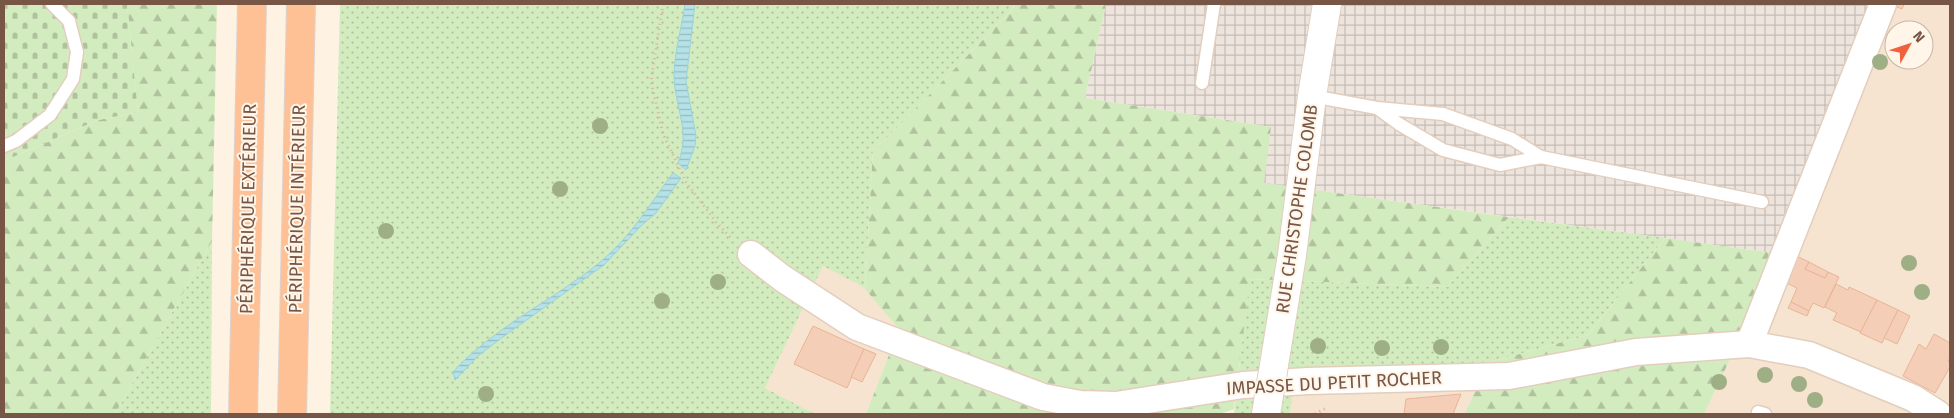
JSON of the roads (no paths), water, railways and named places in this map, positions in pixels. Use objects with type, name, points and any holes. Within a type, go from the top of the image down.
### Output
[{"type":"highway","name":"PÉRIPHÉRIQUE EXTÉRIEUR","points":[[243,414],[252,4]]},
{"type":"highway","name":"PÉRIPHÉRIQUE INTÉRIEUR","points":[[292,414],[302,4]]},
{"type":"street","name":"RUE CHRISTOPHE COLOMB","points":[[1266,414],[1292,255],[1312,96],[1328,4]]},
{"type":"street","points":[[1749,344],[1883,4]]},
{"type":"street","name":"IMPASSE DU PETIT ROCHER","points":[[751,254],[782,278],[857,327],[1043,397],[1080,404],[1116,405],[1243,386],[1308,381],[1508,376],[1636,352],[1749,344],[1809,355],[1913,398],[1938,414]]},
{"type":"lane","points":[[1202,83],[1214,4]]},
{"type":"lane","points":[[4,146],[16,141],[50,116],[73,79],[78,52],[69,21],[55,5]]},
{"type":"lane","points":[[1312,96],[1377,108],[1443,114],[1512,139],[1541,157],[1762,202]]},
{"type":"lane","points":[[1377,108],[1399,124],[1443,150],[1500,165],[1541,157]]},
{"type":"water","points":[[685,4],[695,4],[686,81],[696,136],[695,146],[686,170],[678,163],[682,151],[683,130],[674,76],[675,58]]},
{"type":"water","points":[[673,173],[681,178],[656,213],[604,265],[479,355],[455,380],[453,372],[486,341],[581,277],[610,253],[639,220]]}]
